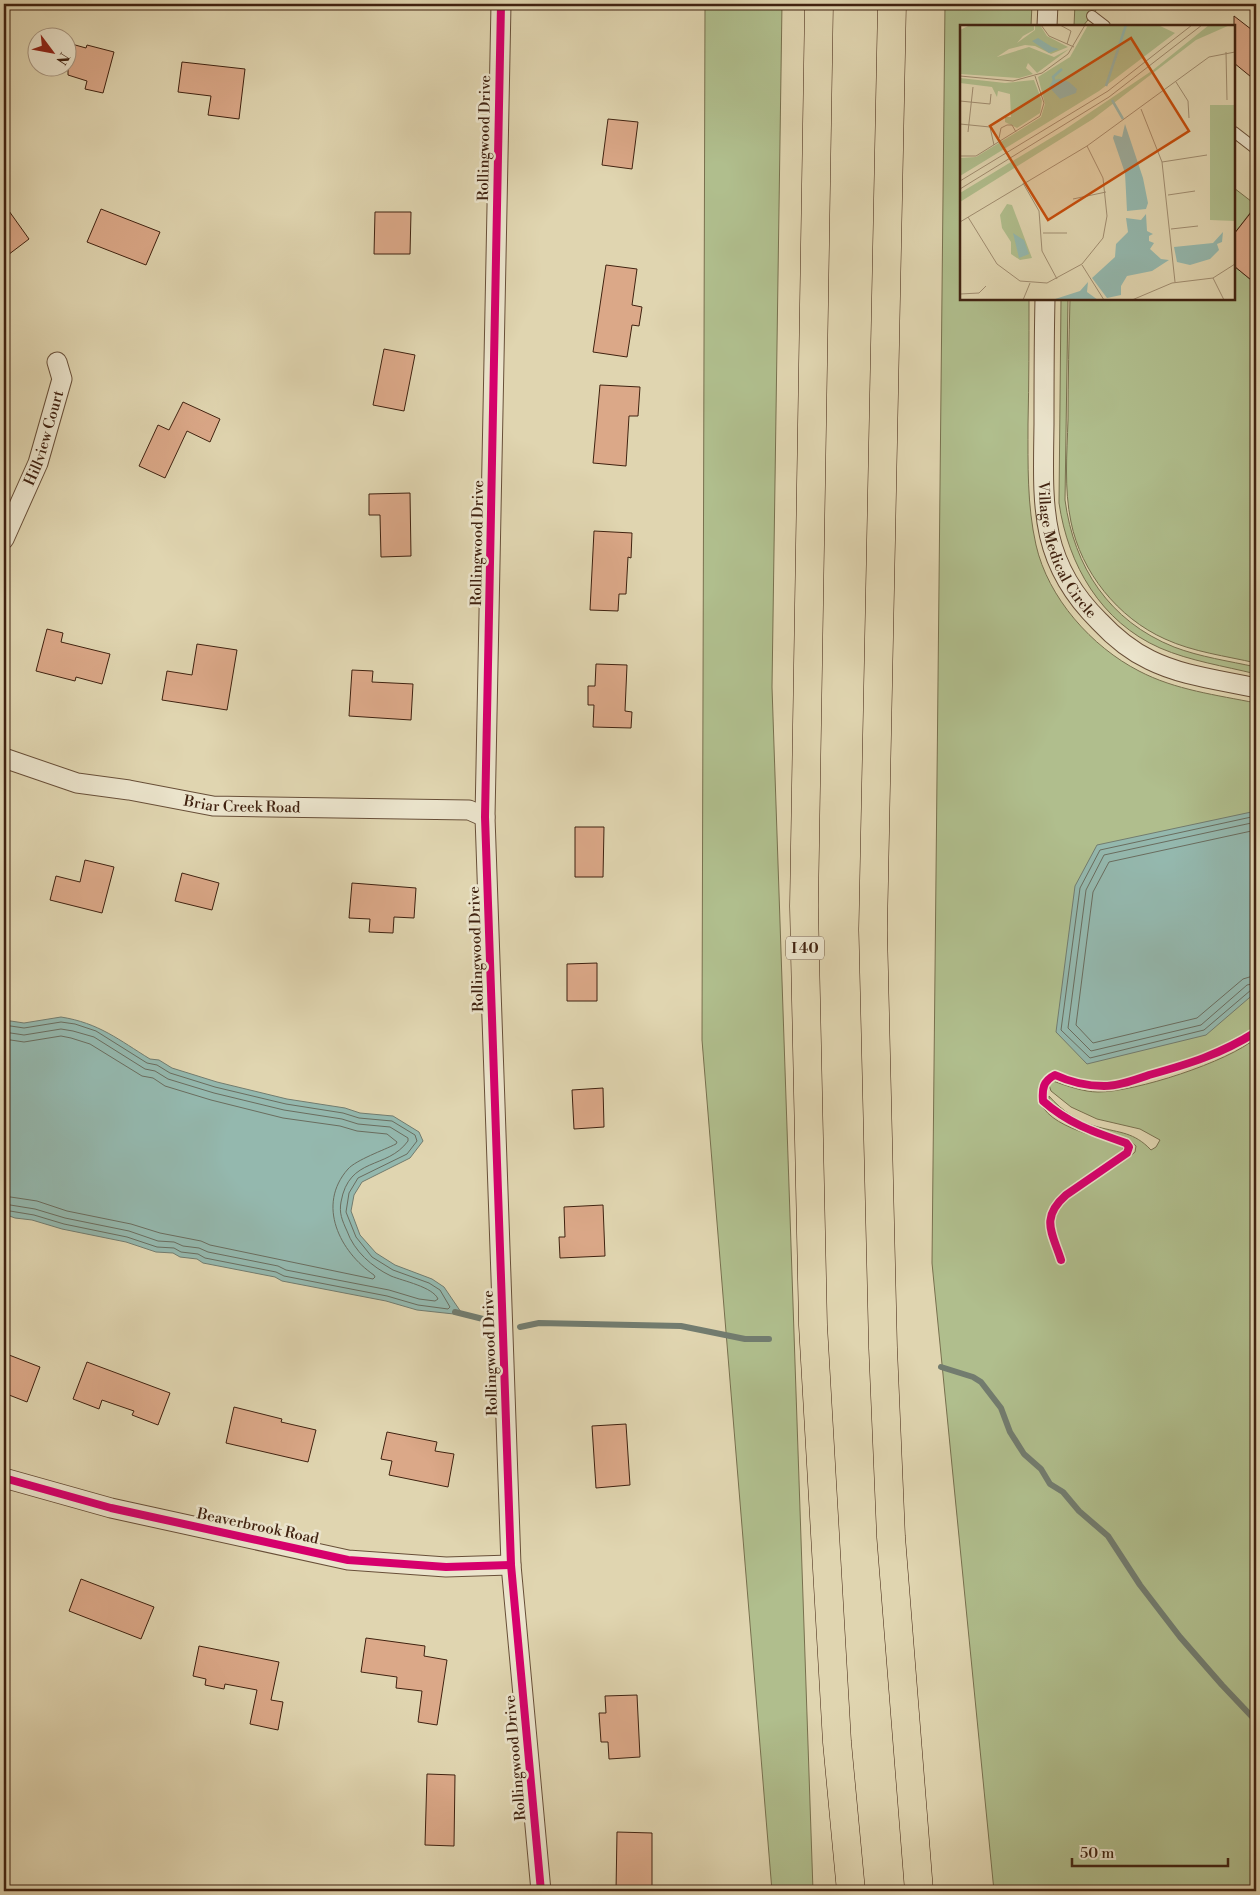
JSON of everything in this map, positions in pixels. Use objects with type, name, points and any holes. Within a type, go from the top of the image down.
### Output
[{"type":"highway","name":"I 40","points":[[819,4],[804,906],[813,1325],[837,1742],[852,1891]]},
{"type":"highway","points":[[892,4],[873,930],[883,1348],[891,1537],[919,1891]]},
{"type":"street","name":"Rollingwood Drive","points":[[500,4],[485,817],[511,1565],[541,1891]]},
{"type":"street","points":[[1047,25],[1048,4]]},
{"type":"street","name":"Village Medical Circle","points":[[1045,300],[1044,504],[1050,543],[1058,565],[1069,586],[1086,609],[1108,631],[1124,644],[1150,660],[1178,670],[1256,688]]},
{"type":"street","name":"Hillview Court","points":[[4,539],[38,463],[62,379],[57,362]]},
{"type":"street","name":"Briar Creek Road","points":[[4,758],[76,783],[129,790],[213,806],[469,810],[485,817]]},
{"type":"street","name":"Beaverbrook Road","points":[[4,1478],[112,1508],[348,1560],[446,1567],[511,1565]]},
{"type":"lane","points":[[1092,16],[1103,25]]},
{"type":"lane","points":[[1235,133],[1256,149]]},
{"type":"green space","points":[[705,4],[782,4],[772,687],[813,1891],[772,1891],[702,1040]]},
{"type":"green space","points":[[945,4],[1032,4],[1031,25],[960,25],[960,300],[1029,300],[1029,485],[1033,530],[1042,565],[1061,602],[1074,619],[1105,649],[1122,661],[1153,678],[1167,683],[1256,703],[1256,1027],[1224,1046],[1202,1056],[1131,1078],[1094,1083],[1053,1071],[1043,1080],[1039,1092],[1041,1104],[1048,1113],[1059,1121],[1072,1128],[1123,1146],[1123,1150],[1118,1155],[1073,1185],[1077,1190],[1128,1158],[1135,1152],[1136,1146],[1124,1138],[1088,1128],[1072,1121],[1049,1102],[1049,1096],[1077,1119],[1091,1125],[1133,1136],[1151,1150],[1156,1147],[1160,1140],[1140,1129],[1097,1119],[1071,1107],[1051,1091],[1049,1085],[1053,1081],[1093,1092],[1114,1091],[1134,1087],[1203,1066],[1225,1057],[1256,1038],[1256,1891],[994,1891],[932,1263]]},
{"type":"green space","points":[[1075,4],[1101,4],[1084,25],[1074,25]]},
{"type":"green space","points":[[1235,189],[1256,205],[1235,233]]},
{"type":"green space","points":[[1235,267],[1256,284],[1256,663],[1198,650],[1165,639],[1148,630],[1117,606],[1093,575],[1076,541],[1069,509],[1067,484],[1070,300],[1235,300]]},
{"type":"green space","points":[[1061,300],[1068,300],[1065,500],[1077,548],[1086,569],[1098,589],[1113,607],[1151,636],[1194,654],[1256,667],[1256,674],[1207,663],[1160,648],[1139,637],[1121,623],[1104,607],[1079,569],[1070,548],[1059,503]]},
{"type":"water","points":[[1256,811],[1256,992],[1206,1035],[1087,1064],[1056,1032],[1075,886],[1097,845]]},
{"type":"water","points":[[61,1017],[87,1023],[98,1028],[150,1059],[159,1060],[172,1068],[217,1082],[287,1099],[345,1108],[360,1113],[393,1116],[419,1132],[423,1141],[410,1158],[362,1182],[354,1195],[351,1211],[360,1235],[376,1253],[395,1265],[432,1279],[444,1287],[463,1315],[417,1310],[386,1301],[282,1281],[275,1277],[203,1263],[197,1259],[180,1257],[173,1253],[156,1252],[126,1242],[62,1229],[4,1214],[4,1020],[24,1023]]},
{"type":"building","points":[[1234,16],[1256,33],[1256,81],[1235,64]]},
{"type":"building","points":[[87,45],[114,52],[103,93],[85,89],[87,81],[78,78],[78,46],[86,48]]},
{"type":"building","points":[[182,62],[245,69],[239,119],[208,115],[211,96],[178,92]]},
{"type":"building","points":[[608,119],[638,122],[632,169],[602,165]]},
{"type":"building","points":[[4,204],[29,239],[4,258]]},
{"type":"building","points":[[1256,206],[1256,284],[1235,267],[1235,233]]},
{"type":"building","points":[[101,209],[160,232],[146,265],[87,242]]},
{"type":"building","points":[[375,212],[411,212],[410,254],[374,254]]},
{"type":"building","points":[[606,265],[637,269],[632,305],[642,307],[639,326],[632,325],[627,357],[593,352]]},
{"type":"building","points":[[384,349],[415,355],[404,411],[373,405]]},
{"type":"building","points":[[600,385],[640,387],[638,416],[629,416],[626,466],[593,463]]},
{"type":"building","points":[[183,402],[220,419],[210,442],[187,431],[165,478],[139,466],[158,425],[169,430]]},
{"type":"building","points":[[410,493],[411,556],[381,557],[380,515],[369,515],[369,494]]},
{"type":"building","points":[[594,531],[632,533],[631,558],[628,557],[626,594],[619,594],[618,611],[590,610]]},
{"type":"building","points":[[47,629],[63,633],[61,642],[110,654],[102,684],[76,677],[75,681],[36,671]]},
{"type":"building","points":[[197,644],[237,650],[227,710],[162,700],[167,671],[192,675]]},
{"type":"building","points":[[596,664],[627,665],[625,711],[632,712],[631,728],[593,727],[594,705],[588,705],[588,686],[595,686]]},
{"type":"building","points":[[352,670],[373,671],[372,682],[413,684],[411,720],[349,716]]},
{"type":"building","points":[[575,827],[604,827],[603,877],[575,877]]},
{"type":"building","points":[[85,860],[114,867],[102,913],[50,900],[56,876],[80,882]]},
{"type":"building","points":[[182,873],[219,883],[212,910],[175,901]]},
{"type":"building","points":[[352,883],[416,888],[414,918],[394,917],[393,933],[369,932],[370,919],[349,918]]},
{"type":"building","points":[[597,963],[597,1001],[567,1001],[567,964]]},
{"type":"building","points":[[603,1088],[604,1127],[574,1129],[572,1090]]},
{"type":"building","points":[[603,1205],[605,1256],[560,1258],[559,1237],[565,1237],[564,1207]]},
{"type":"building","points":[[4,1353],[40,1367],[27,1402],[4,1393]]},
{"type":"building","points":[[87,1362],[170,1393],[158,1425],[132,1415],[134,1411],[102,1400],[99,1409],[73,1399]]},
{"type":"building","points":[[234,1407],[282,1419],[281,1422],[316,1430],[308,1462],[226,1443]]},
{"type":"building","points":[[626,1424],[630,1485],[596,1488],[592,1426]]},
{"type":"building","points":[[387,1432],[437,1442],[435,1451],[454,1454],[448,1487],[389,1475],[392,1461],[381,1459]]},
{"type":"building","points":[[81,1579],[154,1607],[141,1639],[69,1611]]},
{"type":"building","points":[[366,1638],[425,1646],[424,1656],[447,1660],[437,1725],[418,1722],[422,1691],[396,1688],[397,1677],[361,1672]]},
{"type":"building","points":[[199,1646],[279,1662],[271,1700],[283,1702],[278,1730],[250,1724],[257,1690],[225,1684],[224,1689],[205,1685],[206,1679],[193,1676]]},
{"type":"building","points":[[637,1695],[640,1757],[609,1759],[608,1742],[601,1742],[599,1713],[606,1713],[605,1696]]},
{"type":"building","points":[[427,1774],[455,1775],[454,1846],[425,1845]]},
{"type":"building","points":[[617,1832],[652,1833],[652,1891],[616,1891]]},
{"type":"waterway","points":[[455,1312],[487,1320]]},
{"type":"waterway","points":[[520,1327],[539,1323],[681,1326],[745,1339],[769,1339]]},
{"type":"waterway","points":[[941,1367],[973,1377],[981,1382],[1001,1408],[1010,1432],[1024,1454],[1041,1469],[1050,1484],[1063,1492],[1079,1511],[1108,1536],[1140,1585],[1180,1637],[1256,1721]]},
{"type":"cycle path","points":[[501,4],[485,817],[511,1565],[541,1891]]},
{"type":"cycle path","points":[[1061,1260],[1050,1226],[1053,1211],[1066,1195],[1127,1153],[1129,1147],[1126,1143],[1093,1131],[1062,1116],[1043,1101],[1043,1089],[1048,1080],[1055,1075],[1073,1082],[1091,1085],[1110,1086],[1121,1084],[1204,1058],[1256,1032]]},
{"type":"cycle path","points":[[4,1478],[111,1508],[348,1560],[446,1567],[511,1565]]}]
